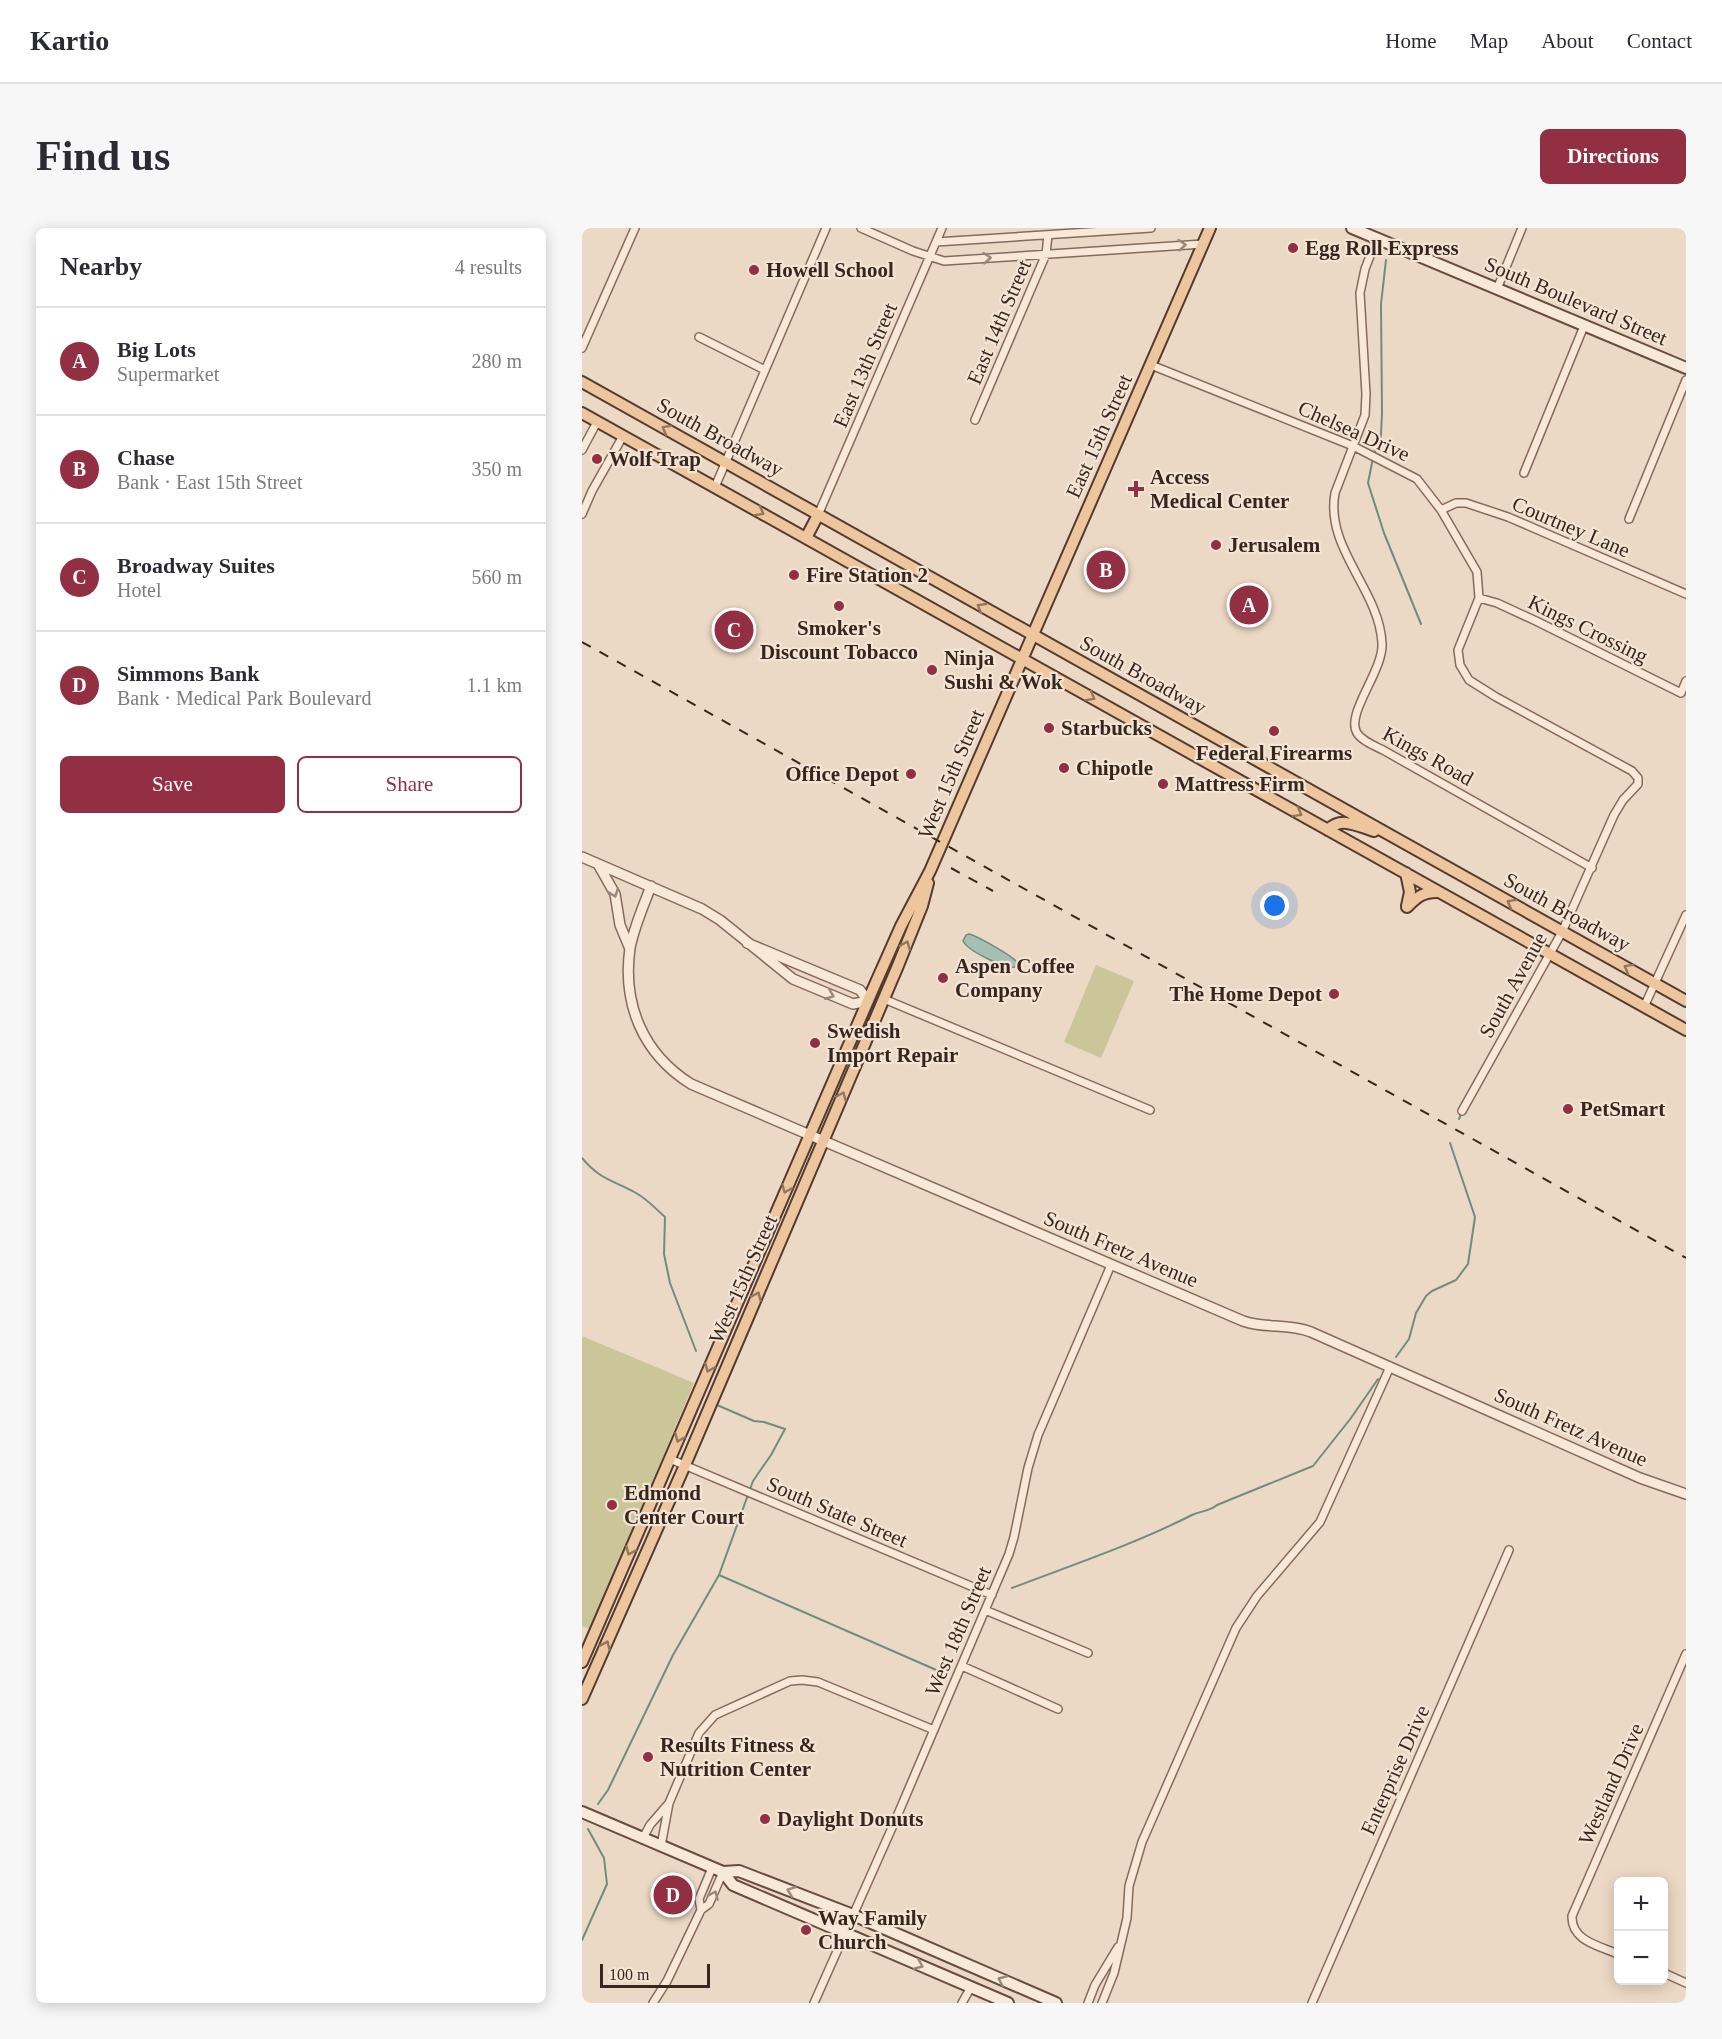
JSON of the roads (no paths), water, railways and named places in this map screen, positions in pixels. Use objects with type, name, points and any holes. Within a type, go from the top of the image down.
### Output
[{"type":"main road","name":"East 15th Street","points":[[1022,659],[1210,228]]},
{"type":"main road","name":"South Boulevard Street","points":[[1352,228],[1686,368]]},
{"type":"main road","name":"South Broadway","points":[[582,382],[1686,1001]]},
{"type":"main road","points":[[582,413],[1686,1030]]},
{"type":"main road","points":[[806,538],[818,515]]},
{"type":"main road","name":"West 15th Street","points":[[582,1662],[868,1001],[906,916],[930,871],[1022,659]]},
{"type":"main road","points":[[1328,830],[1337,823],[1343,822],[1388,835]]},
{"type":"main road","name":"West 15th Street","points":[[582,1699],[685,1465],[884,999],[922,906],[930,871]]},
{"type":"main road","points":[[1406,873],[1410,892],[1407,907],[1425,892],[1439,891]]},
{"type":"main road","points":[[868,1001],[884,999]]},
{"type":"main road","points":[[582,1812],[712,1868],[723,1872],[739,1871],[853,1915],[1056,2003]]},
{"type":"main road","points":[[723,1872],[733,1885],[1008,2003]]},
{"type":"street","points":[[582,348],[635,228]]},
{"type":"street","points":[[715,487],[826,228]]},
{"type":"street","points":[[861,228],[944,261],[1203,244]]},
{"type":"street","name":"East 13th Street","points":[[818,515],[942,228]]},
{"type":"street","points":[[936,242],[1151,228]]},
{"type":"street","points":[[1497,288],[1522,228]]},
{"type":"street","name":"East 14th Street","points":[[975,420],[1046,254],[1048,234]]},
{"type":"street","name":"Kings Road","points":[[1377,238],[1365,270],[1360,293],[1366,394],[1365,415],[1335,493],[1332,507],[1340,540],[1377,617],[1382,644],[1378,668],[1357,709],[1354,720],[1357,732],[1365,740],[1592,867]]},
{"type":"street","points":[[1524,473],[1584,326]]},
{"type":"street","points":[[699,337],[765,370]]},
{"type":"street","name":"Chelsea Drive","points":[[1151,365],[1353,446],[1418,479],[1441,510],[1477,572],[1479,598],[1458,650],[1460,665],[1469,680],[1632,771],[1638,778]]},
{"type":"street","points":[[1629,519],[1686,380]]},
{"type":"street","points":[[582,450],[597,422]]},
{"type":"street","points":[[582,514],[592,491],[623,436]]},
{"type":"street","name":"Courtney Lane","points":[[1441,510],[1456,503],[1466,503],[1508,516],[1686,594]]},
{"type":"street","name":"Kings Crossing","points":[[1479,598],[1497,603],[1536,621],[1681,693],[1686,681]]},
{"type":"street","name":"South Avenue","points":[[1462,1111],[1562,932],[1614,815],[1623,800],[1638,784],[1638,778]]},
{"type":"street","points":[[582,858],[702,909],[720,920],[747,943],[793,979],[853,1004],[868,1001],[860,990],[747,943]]},
{"type":"street","name":"South Fretz Avenue","points":[[598,864],[615,894],[620,925],[630,949]]},
{"type":"street","name":"South Fretz Avenue","points":[[651,886],[630,949],[632,1000],[644,1037],[663,1063],[691,1084],[1242,1321],[1261,1325],[1299,1327],[1640,1478],[1686,1494]]},
{"type":"street","points":[[1644,1007],[1686,915]]},
{"type":"street","points":[[884,999],[1150,1110]]},
{"type":"street","name":"West 18th Street","points":[[814,2003],[992,1595],[1014,1538],[1028,1468],[1038,1435],[1111,1265]]},
{"type":"street","points":[[1102,2003],[1114,1973],[1127,1918],[1130,1886],[1142,1842],[1236,1628],[1257,1596],[1320,1522],[1389,1367]]},
{"type":"street","name":"South State Street","points":[[670,1459],[992,1595]]},
{"type":"street","name":"Enterprise Drive","points":[[1312,2003],[1509,1550]]},
{"type":"street","points":[[985,1610],[1088,1653]]},
{"type":"street","name":"Westland Drive","points":[[1614,1952],[1583,1939],[1572,1922],[1574,1910],[1686,1654]]},
{"type":"street","points":[[962,1666],[1058,1709]]},
{"type":"street","points":[[661,1846],[669,1803],[699,1734],[706,1724],[714,1715],[790,1681],[818,1682],[934,1730]]},
{"type":"street","points":[[643,1838],[650,1825],[669,1803]]},
{"type":"street","points":[[701,1910],[699,1899],[712,1868]]},
{"type":"street","points":[[653,2003],[667,1981],[701,1910],[709,1904],[723,1872]]},
{"type":"street","points":[[1088,2003],[1095,1985],[1122,1940]]},
{"type":"street","points":[[1668,1975],[1686,1983]]},
{"type":"street","points":[[962,2003],[971,1987]]},
{"type":"waterway","points":[[1386,260],[1381,304],[1381,434],[1380,442],[1374,453],[1368,483],[1384,533],[1421,624]]},
{"type":"waterway","points":[[1459,1119],[1462,1112]]},
{"type":"waterway","points":[[1396,1357],[1409,1339],[1416,1313],[1426,1296],[1456,1280],[1468,1264],[1475,1217],[1450,1143]]},
{"type":"waterway","points":[[582,1158],[601,1175],[640,1195],[665,1217],[664,1254],[670,1283],[696,1351]]},
{"type":"waterway","points":[[1012,1588],[1126,1545],[1192,1515],[1313,1466],[1378,1379]]},
{"type":"waterway","points":[[598,1804],[608,1790],[673,1655],[719,1575],[753,1481],[785,1429],[754,1421],[717,1405]]},
{"type":"waterway","points":[[719,1575],[941,1672]]},
{"type":"waterway","points":[[582,1940],[607,1884],[604,1858],[588,1829]]},
{"type":"railway","points":[[582,642],[1686,1258]]},
{"type":"railway","points":[[951,868],[993,891]]},
{"type":"place","name":"Egg Roll Express","points":[[1293,248]]},
{"type":"place","name":"Howell School","points":[[754,270]]},
{"type":"place","name":"Wolf Trap","points":[[597,459]]},
{"type":"place","name":"Access Medical Center","points":[[1136,489]]},
{"type":"place","name":"Jerusalem","points":[[1216,545]]},
{"type":"place","name":"Chase","points":[[1106,570]]},
{"type":"place","name":"Fire Station 2","points":[[794,575]]},
{"type":"place","name":"Big Lots","points":[[1249,605]]},
{"type":"place","name":"Smoker's Discount Tobacco","points":[[839,606]]},
{"type":"place","name":"Broadway Suites","points":[[734,630]]},
{"type":"place","name":"Ninja Sushi & Wok","points":[[932,670]]},
{"type":"place","name":"Starbucks","points":[[1049,728]]},
{"type":"place","name":"Federal Firearms","points":[[1274,731]]},
{"type":"place","name":"Chipotle","points":[[1064,768]]},
{"type":"place","name":"Office Depot","points":[[911,774]]},
{"type":"place","name":"Mattress Firm","points":[[1163,784]]},
{"type":"place","name":"Aspen Coffee Company","points":[[943,978]]},
{"type":"place","name":"The Home Depot","points":[[1334,994]]},
{"type":"place","name":"Swedish Import Repair","points":[[815,1043]]},
{"type":"place","name":"PetSmart","points":[[1568,1109]]},
{"type":"place","name":"Edmond Center Court","points":[[612,1505]]},
{"type":"place","name":"Results Fitness & Nutrition Center","points":[[648,1757]]},
{"type":"place","name":"Daylight Donuts","points":[[765,1819]]},
{"type":"place","name":"Simmons Bank","points":[[673,1895]]},
{"type":"place","name":"Way Family Church","points":[[806,1930]]}]
